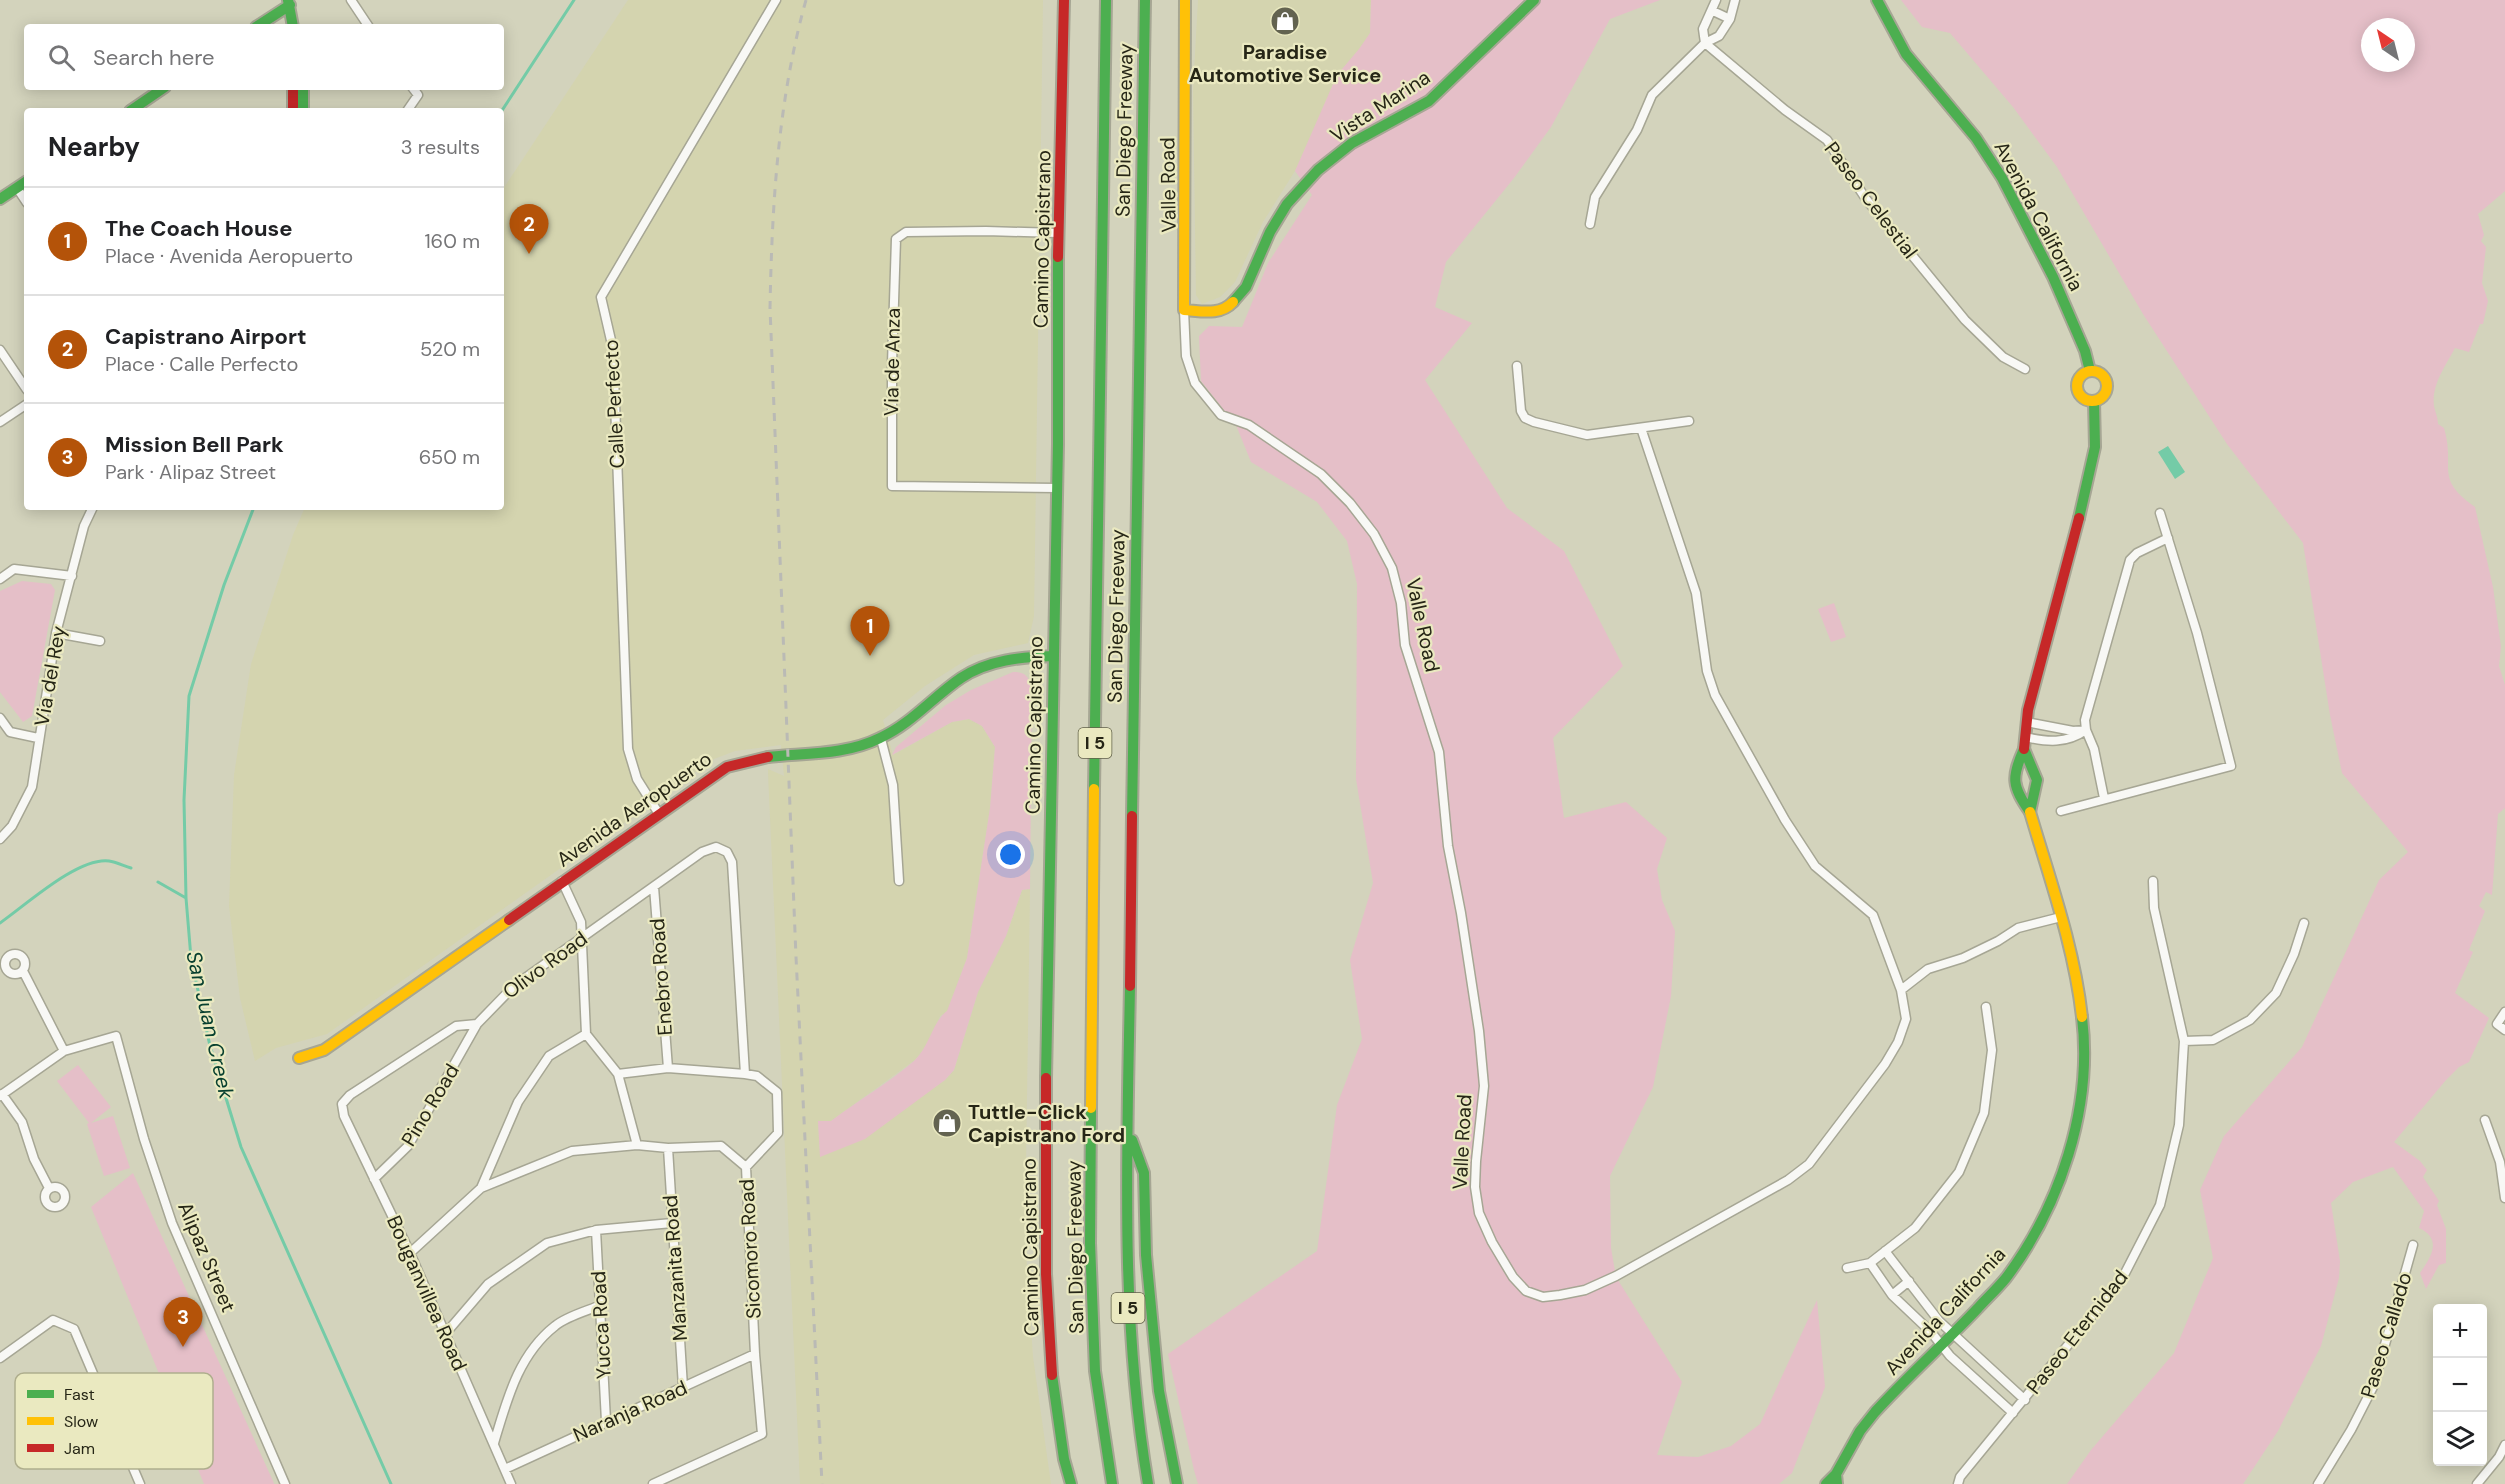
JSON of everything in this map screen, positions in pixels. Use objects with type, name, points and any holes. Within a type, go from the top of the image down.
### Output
[{"type":"main road","name":"Camino Capistrano","points":[[1064,0],[1058,233],[1059,387],[1046,1104],[1046,1274],[1053,1388],[1064,1458],[1071,1484]]},
{"type":"main road","name":"San Diego Freeway","points":[[1106,0],[1096,580],[1090,1243],[1095,1371],[1112,1484]]},
{"type":"main road","name":"San Diego Freeway","points":[[1145,0],[1139,271],[1126,1253],[1128,1308],[1138,1421],[1148,1484]]},
{"type":"main road","name":"Valle Road","points":[[1184,310],[1187,246],[1185,0]]},
{"type":"main road","name":"Vista Marina","points":[[1184,310],[1214,312],[1228,307],[1246,287],[1270,232],[1287,204],[1318,170],[1352,142],[1429,101],[1534,0]]},
{"type":"main road","name":"Avenida California","points":[[1826,1484],[1837,1479],[1860,1431],[1875,1412],[2004,1280],[2024,1253],[2046,1214],[2068,1157],[2081,1090],[2082,1018],[2074,959],[2030,812],[2013,784],[2013,772],[2024,749],[2026,722],[2092,467],[2095,447],[2094,401],[2106,392],[2107,384],[2098,372],[2090,371],[2085,351],[2057,286],[2002,178],[1976,138],[1906,54],[1876,0]]},
{"type":"main road","points":[[260,24],[289,2],[293,24]]},
{"type":"main road","points":[[134,108],[161,90]]},
{"type":"main road","points":[[293,90],[293,108]]},
{"type":"main road","points":[[303,90],[303,108]]},
{"type":"main road","points":[[0,199],[24,183]]},
{"type":"main road","points":[[2090,371],[2084,374],[2077,385],[2082,397],[2094,401]]},
{"type":"main road","name":"Avenida Aeropuerto","points":[[299,1058],[324,1050],[727,767],[747,759],[770,755],[837,752],[881,739],[911,719],[962,677],[1008,661],[1028,657],[1053,657]]},
{"type":"main road","points":[[2024,749],[2036,772],[2038,782],[2030,812]]},
{"type":"main road","points":[[1129,1131],[1144,1173],[1146,1255],[1159,1391],[1177,1484]]},
{"type":"street","points":[[351,0],[367,24]]},
{"type":"street","name":"Calle Perfecto","points":[[659,814],[637,779],[628,749],[613,349],[601,297],[776,0]]},
{"type":"street","points":[[1705,43],[1703,29],[1716,0]]},
{"type":"street","points":[[1590,224],[1595,197],[1637,130],[1652,95],[1705,43],[1719,36],[1730,19],[1735,0]]},
{"type":"street","points":[[1713,11],[1730,19]]},
{"type":"street","name":"Paseo Celestial","points":[[1705,43],[1785,110],[1827,140],[1866,199],[1965,320],[2003,357],[2025,369]]},
{"type":"street","points":[[409,108],[418,95],[414,90]]},
{"type":"street","points":[[17,188],[24,198]]},
{"type":"street","name":"Via de Anza","points":[[1056,488],[892,486],[891,383],[896,238],[906,232],[1058,233]]},
{"type":"street","name":"Valle Road","points":[[1184,310],[1186,356],[1195,383],[1221,415],[1249,425],[1321,474],[1350,503],[1374,534],[1392,568],[1401,603],[1405,645],[1439,752],[1448,846],[1479,1030],[1484,1086],[1476,1161],[1475,1187],[1479,1213],[1492,1242],[1513,1277],[1526,1291],[1543,1297],[1585,1290],[1662,1252],[1799,1173],[1827,1142],[1892,1053],[1906,1019],[1901,990],[1873,915],[1815,866],[1785,820],[1715,695],[1707,671],[1696,593],[1641,428]]},
{"type":"street","points":[[0,350],[24,386]]},
{"type":"street","points":[[1517,366],[1518,398],[1525,418],[1587,435],[1689,421]]},
{"type":"street","points":[[0,422],[24,406]]},
{"type":"street","name":"Via del Rey","points":[[0,839],[12,825],[32,787],[56,633],[84,526],[92,510]]},
{"type":"street","points":[[2061,811],[2231,766],[2197,633],[2160,513]]},
{"type":"street","points":[[2104,798],[2094,749],[2086,730],[2085,720],[2130,560],[2168,538]]},
{"type":"street","points":[[0,579],[14,569],[72,576]]},
{"type":"street","points":[[56,633],[100,641]]},
{"type":"street","points":[[0,718],[10,732],[38,738]]},
{"type":"street","points":[[2026,722],[2073,731],[2086,730]]},
{"type":"street","points":[[2025,737],[2063,741],[2074,738],[2086,730]]},
{"type":"street","points":[[881,739],[893,785],[899,881]]},
{"type":"street","name":"Olivo Road","points":[[477,1024],[497,1000],[514,986],[702,852],[716,847],[728,852],[732,862],[745,1074]]},
{"type":"street","points":[[562,881],[581,922],[586,1034],[618,1074],[637,1145]]},
{"type":"street","name":"Paseo Eternidad","points":[[1958,1484],[1960,1477],[2122,1279],[2160,1205],[2179,1125],[2184,1041],[2154,908],[2153,881]]},
{"type":"street","name":"Enebro Road","points":[[654,887],[668,1068]]},
{"type":"street","points":[[1901,990],[1928,969],[1963,958],[1998,941],[2018,928],[2061,917]]},
{"type":"street","points":[[2184,1041],[2213,1040],[2250,1020],[2276,993],[2294,954],[2304,923]]},
{"type":"street","points":[[23,971],[64,1051],[1,1095],[22,1122],[34,1159],[49,1188]]},
{"type":"street","points":[[1848,1268],[1870,1263],[1915,1228],[1959,1172],[1984,1113],[1992,1050],[1986,1007]]},
{"type":"street","points":[[2505,1012],[2497,1024],[2505,1030]]},
{"type":"street","name":"Bouganvillea Road","points":[[477,1024],[456,1026],[350,1095],[342,1104],[344,1116],[410,1253],[511,1484]]},
{"type":"street","name":"Pino Road","points":[[374,1179],[408,1146],[477,1024]]},
{"type":"street","points":[[481,1188],[518,1102],[549,1056],[586,1034]]},
{"type":"street","name":"Alipaz Street","points":[[64,1051],[116,1036],[144,1139],[172,1223],[285,1484]]},
{"type":"street","points":[[618,1074],[668,1068],[745,1074]]},
{"type":"street","name":"Sicomoro Road","points":[[653,1484],[762,1434],[755,1354],[746,1167],[778,1133],[777,1092],[757,1076],[745,1074]]},
{"type":"street","points":[[2485,1120],[2500,1162],[2505,1198]]},
{"type":"street","points":[[410,1253],[481,1188],[572,1151],[637,1145],[668,1148],[721,1146],[746,1167]]},
{"type":"street","name":"Manzanita Road","points":[[668,1148],[683,1387]]},
{"type":"street","points":[[446,1333],[488,1284],[547,1243],[596,1230],[672,1223]]},
{"type":"street","name":"Yucca Road","points":[[596,1230],[606,1421]]},
{"type":"street","name":"Paseo Callado","points":[[2318,1484],[2351,1430],[2373,1387],[2412,1245]]},
{"type":"street","points":[[1886,1251],[1917,1295],[1952,1334],[2025,1400]]},
{"type":"street","points":[[1870,1263],[1892,1295],[2013,1413]]},
{"type":"street","points":[[1892,1295],[1909,1281]]},
{"type":"street","points":[[494,1443],[510,1390],[529,1352],[556,1325],[601,1305]]},
{"type":"street","points":[[0,1358],[53,1320],[74,1329],[93,1373]]},
{"type":"street","name":"Naranja Road","points":[[505,1468],[755,1354]]},
{"type":"street","points":[[1988,1389],[2000,1377]]},
{"type":"street","points":[[2477,1484],[2499,1457],[2505,1445]]},
{"type":"street","points":[[134,1469],[140,1484]]},
{"type":"shaded area","points":[[628,0],[1043,0],[1034,616],[1028,643],[974,655],[925,686],[883,720],[893,755],[952,722],[969,719],[982,726],[995,747],[990,808],[967,958],[947,1012],[940,1016],[929,1043],[915,1060],[831,1121],[818,1122],[820,1156],[945,1080],[954,1070],[978,992],[1006,936],[1022,890],[1030,889],[1025,1237],[1033,1357],[1051,1484],[800,1484],[768,773],[768,769],[784,776],[781,745],[735,751],[714,759],[327,1034],[276,1048],[255,1061],[240,998],[229,906],[234,775],[251,664],[293,535],[304,510],[504,510],[504,187]]},
{"type":"shaded area","points":[[1198,0],[1371,0],[1370,33],[1295,171],[1263,222],[1235,282],[1220,297],[1202,304],[1196,295],[1193,90]]},
{"type":"shaded area","points":[[1371,0],[1660,0],[1610,19],[1551,127],[1514,178],[1446,262],[1435,307],[1472,323],[1425,380],[1507,508],[1564,551],[1623,666],[1553,738],[1564,818],[1626,802],[1667,838],[1657,869],[1662,900],[1675,931],[1671,996],[1653,1087],[1610,1176],[1611,1248],[1616,1277],[1682,1382],[1657,1455],[1698,1457],[1731,1446],[1760,1424],[1817,1300],[1825,1387],[1792,1473],[1779,1484],[1198,1484],[1194,1470],[1168,1354],[1317,1251],[1337,1105],[1362,1039],[1350,960],[1373,883],[1356,779],[1357,584],[1347,541],[1317,502],[1251,462],[1236,425],[1201,381],[1199,336],[1209,326],[1242,327],[1268,263],[1312,195],[1295,171],[1337,75],[1370,33]]},
{"type":"shaded area","points":[[1901,0],[2505,0],[2505,191],[2478,214],[2484,235],[2481,241],[2486,247],[2482,283],[2488,301],[2483,324],[2480,324],[2469,352],[2455,348],[2440,376],[2434,398],[2438,424],[2444,428],[2447,442],[2450,480],[2462,497],[2475,507],[2493,587],[2501,647],[2499,666],[2505,685],[2505,808],[2498,814],[2492,895],[2486,892],[2479,906],[2485,911],[2469,950],[2473,952],[2455,993],[2489,1018],[2469,1062],[2459,1067],[2446,1080],[2394,1142],[2420,1161],[2427,1170],[2423,1177],[2439,1201],[2437,1205],[2446,1229],[2446,1263],[2439,1265],[2426,1289],[2420,1273],[2431,1255],[2433,1243],[2431,1237],[2419,1228],[2424,1211],[2393,1167],[2353,1182],[2331,1203],[2340,1261],[2339,1278],[2321,1346],[2278,1431],[2243,1484],[2067,1484],[2091,1450],[2174,1353],[2213,1258],[2200,1190],[2224,1136],[2302,1047],[2379,880],[2408,852],[2342,773],[2330,715],[2303,543],[2227,444],[2143,314],[2057,167],[2013,107],[1950,33],[1922,27]]},
{"type":"shaded area","points":[[2168,446],[2185,472],[2175,479],[2158,452]]},
{"type":"shaded area","points":[[22,581],[51,584],[55,590],[32,716],[23,722],[0,692],[0,591]]},
{"type":"shaded area","points":[[1834,603],[1846,637],[1831,642],[1818,609]]},
{"type":"shaded area","points":[[1013,672],[1026,675],[1032,687],[1030,889],[1022,890],[1006,936],[978,992],[954,1070],[945,1080],[865,1139],[820,1157],[818,1121],[831,1121],[914,1061],[924,1048],[938,1021],[947,1011],[967,958],[990,808],[995,747],[982,726],[969,719],[952,722],[892,755],[896,747],[946,705],[971,690]]},
{"type":"shaded area","points":[[78,1065],[111,1107],[91,1123],[113,1116],[130,1168],[104,1176],[87,1124],[89,1123],[57,1081]]},
{"type":"shaded area","points":[[133,1173],[274,1484],[204,1484],[198,1469],[213,1469],[213,1373],[159,1373],[91,1207]]},
{"type":"waterway","name":"San Juan Creek","points":[[504,108],[574,0]]},
{"type":"waterway","name":"San Juan Creek","points":[[253,510],[224,585],[189,696],[184,800],[186,898],[191,958],[210,1046],[241,1147],[391,1484]]},
{"type":"waterway","points":[[0,923],[53,884],[83,866],[109,861],[131,868]]},
{"type":"waterway","points":[[158,882],[186,898]]},
{"type":"railway","points":[[806,0],[796,38],[778,152],[770,308],[796,957],[822,1484]]},
{"type":"traffic: fast","points":[[288,0],[292,24]]},
{"type":"traffic: fast","points":[[1094,789],[1106,0]]},
{"type":"traffic: fast","points":[[1132,816],[1145,0]]},
{"type":"traffic: fast","points":[[1233,302],[1246,287],[1270,232],[1287,204],[1318,170],[1352,143],[1429,101],[1534,0]]},
{"type":"traffic: fast","points":[[1877,0],[1906,54],[1976,138],[2002,178],[2053,277],[2085,351],[2090,371]]},
{"type":"traffic: fast","points":[[261,24],[290,5]]},
{"type":"traffic: fast","points":[[134,108],[161,90]]},
{"type":"traffic: fast","points":[[303,90],[303,108]]},
{"type":"traffic: fast","points":[[0,199],[24,183]]},
{"type":"traffic: fast","points":[[1046,1078],[1058,444],[1058,257]]},
{"type":"traffic: fast","points":[[2079,518],[2095,447],[2094,401]]},
{"type":"traffic: fast","points":[[768,757],[826,752],[867,744],[902,725],[951,685],[971,672],[994,663],[1029,657],[1053,656]]},
{"type":"traffic: fast","points":[[2024,749],[2037,780],[2030,812],[2015,782],[2017,767],[2024,749]]},
{"type":"traffic: fast","points":[[1130,986],[1127,1173],[1129,1298],[1139,1422],[1148,1484]]},
{"type":"traffic: fast","points":[[1836,1474],[1860,1431],[1875,1412],[2003,1282],[2042,1220],[2057,1188],[2077,1121],[2084,1051],[2082,1017]]},
{"type":"traffic: fast","points":[[1091,1108],[1090,1243],[1095,1371],[1112,1484]]},
{"type":"traffic: fast","points":[[1132,1140],[1144,1173],[1146,1255],[1159,1391],[1177,1484]]},
{"type":"traffic: fast","points":[[1052,1375],[1064,1459],[1071,1484]]},
{"type":"traffic: fast","points":[[1826,1484],[1836,1474],[1837,1484]]},
{"type":"traffic: slow","points":[[1185,0],[1184,310],[1216,311],[1233,302]]},
{"type":"traffic: slow","points":[[2092,371],[2102,376],[2107,386],[2102,396],[2092,401],[2082,396],[2077,386],[2082,376],[2092,371]]},
{"type":"traffic: slow","points":[[1091,1108],[1094,789]]},
{"type":"traffic: slow","points":[[2030,812],[2067,939],[2082,1017]]},
{"type":"traffic: slow","points":[[299,1058],[324,1050],[509,920]]},
{"type":"traffic: jam","points":[[1058,257],[1064,0]]},
{"type":"traffic: jam","points":[[293,90],[293,108]]},
{"type":"traffic: jam","points":[[2024,749],[2028,710],[2079,518]]},
{"type":"traffic: jam","points":[[509,920],[727,767],[768,757]]},
{"type":"traffic: jam","points":[[1130,986],[1132,816]]},
{"type":"traffic: jam","points":[[1046,1078],[1046,1274],[1052,1375]]},
{"type":"place","name":"Paradise Automotive Service","points":[[1285,21]]},
{"type":"place","name":"Capistrano Airport","points":[[529,254]]},
{"type":"place","name":"The Coach House","points":[[870,656]]},
{"type":"place","name":"Tuttle-Click Capistrano Ford","points":[[947,1123]]},
{"type":"place","name":"Mission Bell Park","points":[[183,1347]]}]
